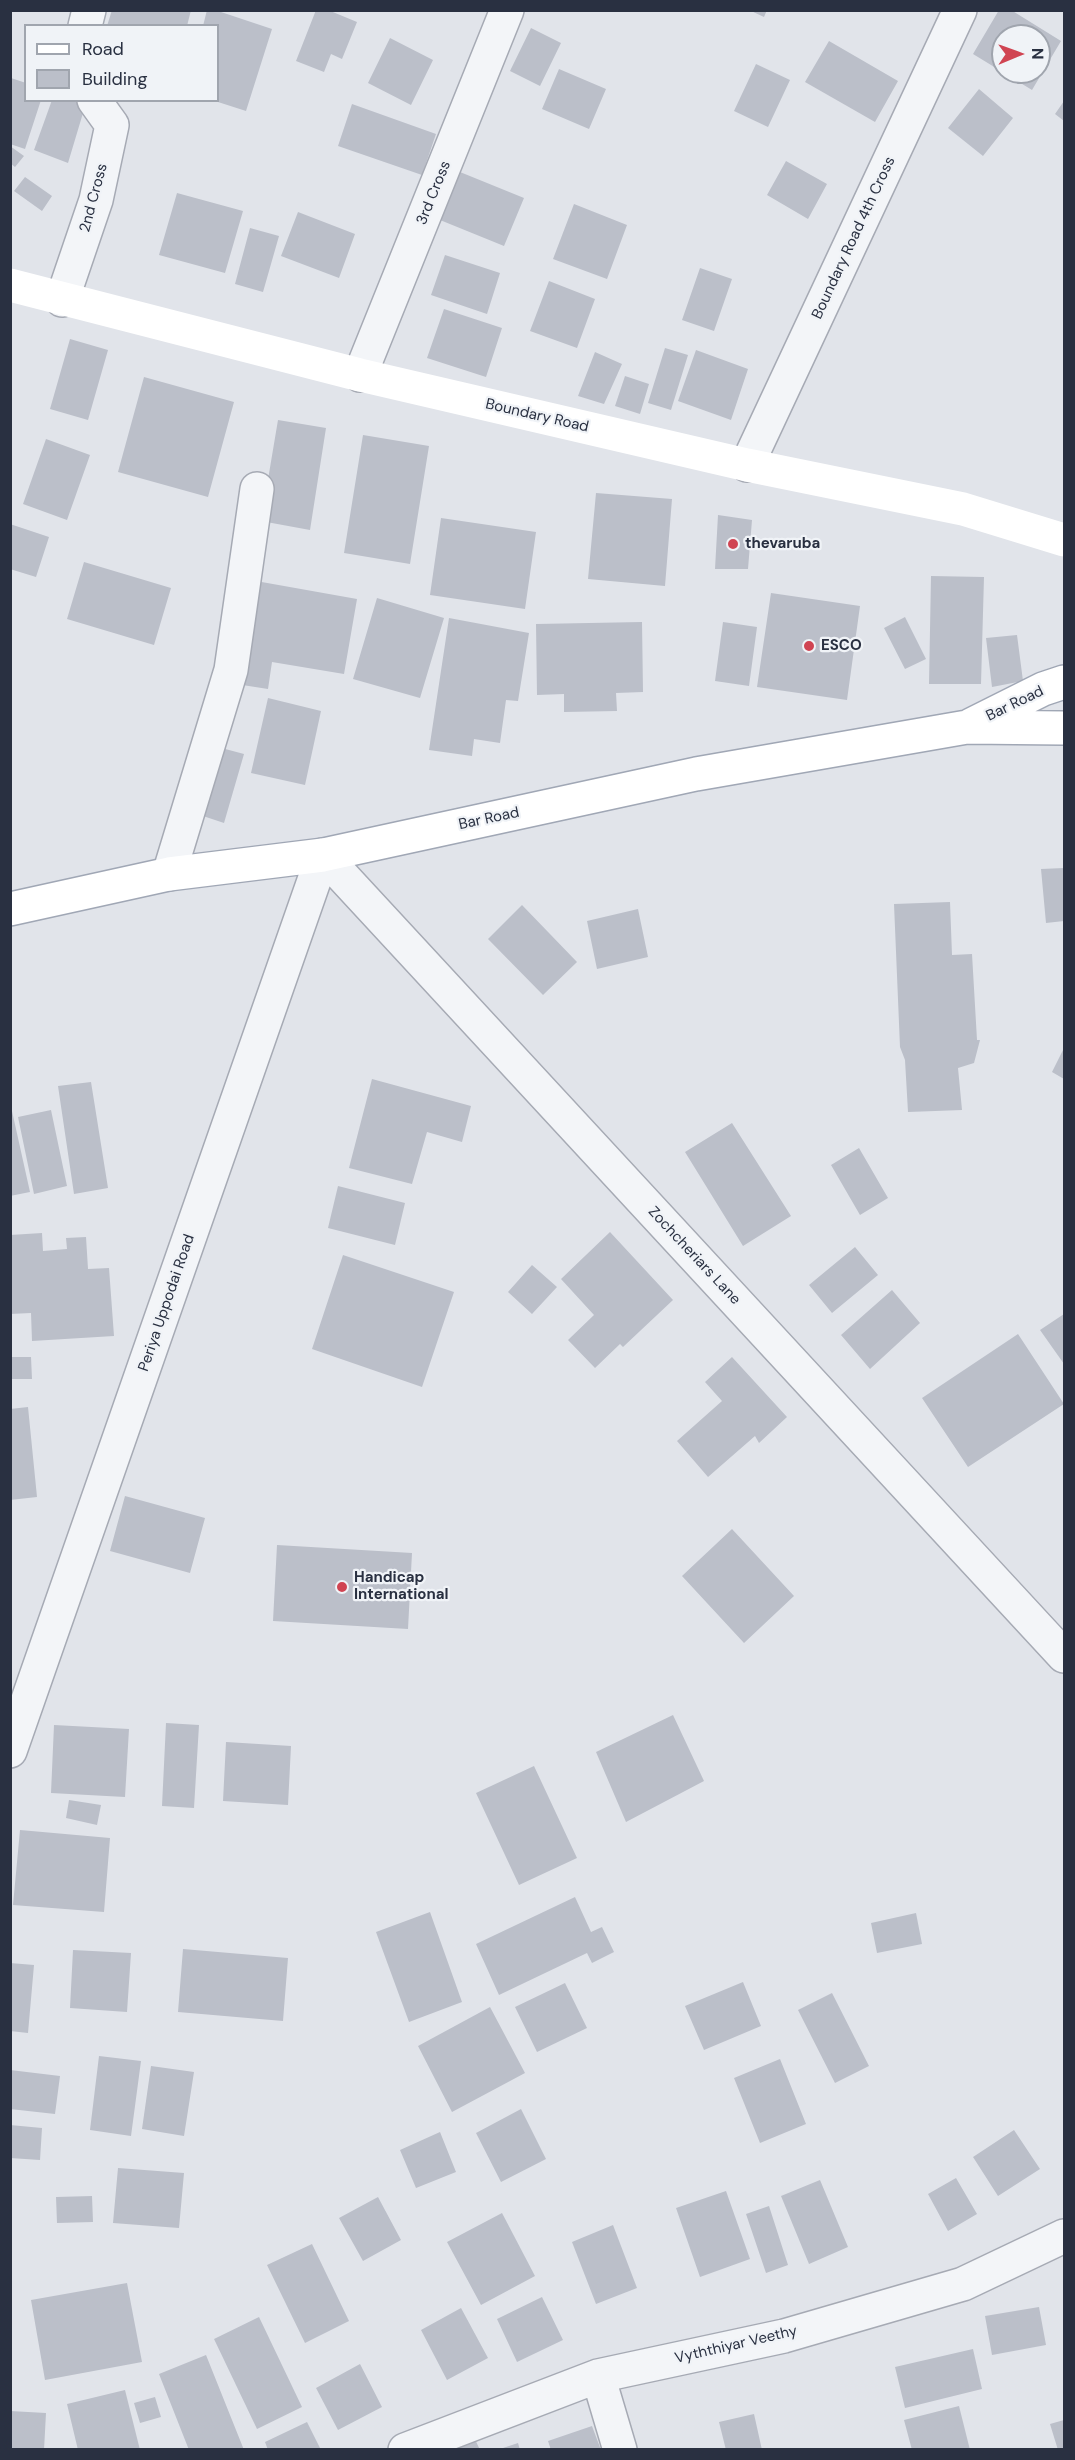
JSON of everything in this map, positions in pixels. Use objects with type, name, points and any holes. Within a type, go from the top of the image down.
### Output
[{"type":"main road","name":"Boundary Road","points":[[10,285],[360,375],[747,465],[963,509],[1065,540]]},
{"type":"main road","name":"Bar Road","points":[[967,727],[1043,690],[1065,682]]},
{"type":"main road","name":"Bar Road","points":[[10,909],[170,874],[323,855],[696,774],[967,727],[1065,728]]},
{"type":"street","name":"3rd Cross","points":[[360,375],[507,10]]},
{"type":"street","name":"Boundary Road 4th Cross","points":[[747,465],[960,10]]},
{"type":"street","name":"2nd Cross","points":[[62,300],[96,200],[112,125],[95,102]]},
{"type":"street","points":[[170,874],[231,670],[257,489]]},
{"type":"street","name":"Zochcheriars Lane","points":[[323,855],[1065,1656]]},
{"type":"street","name":"Periya Uppodai Road","points":[[10,1751],[323,855]]},
{"type":"street","name":"Vyththiyar Veethy","points":[[405,2450],[598,2376],[784,2336],[963,2284],[1065,2236]]},
{"type":"street","points":[[598,2376],[620,2450]]},
{"type":"building","points":[[112,10],[191,10],[188,24],[108,24]]},
{"type":"building","points":[[207,10],[215,10],[272,29],[246,111],[218,102],[219,24],[204,24]]},
{"type":"building","points":[[316,10],[328,10],[357,22],[342,59],[331,54],[324,72],[296,61]]},
{"type":"building","points":[[749,10],[767,10],[764,17]]},
{"type":"building","points":[[999,10],[1011,10],[1034,24],[991,24],[991,65],[973,54]]},
{"type":"building","points":[[531,28],[561,43],[540,86],[510,71]]},
{"type":"building","points":[[1051,35],[1061,41],[1051,58]]},
{"type":"building","points":[[390,38],[433,60],[411,105],[368,83]]},
{"type":"building","points":[[829,41],[898,81],[875,122],[805,82]]},
{"type":"building","points":[[756,64],[790,80],[768,127],[734,111]]},
{"type":"building","points":[[559,69],[606,89],[589,129],[542,109]]},
{"type":"building","points":[[11,78],[24,82],[24,102],[40,102],[25,149],[10,144]]},
{"type":"building","points":[[1022,84],[1036,84],[1032,90]]},
{"type":"building","points":[[979,89],[1013,118],[983,156],[948,128]]},
{"type":"building","points":[[1064,101],[1064,121],[1055,114]]},
{"type":"building","points":[[51,102],[86,103],[68,163],[34,150]]},
{"type":"building","points":[[352,104],[436,134],[422,175],[338,146]]},
{"type":"building","points":[[10,146],[24,156],[15,167],[10,163]]},
{"type":"building","points":[[786,161],[827,184],[808,219],[767,195]]},
{"type":"building","points":[[460,172],[524,198],[504,246],[440,220]]},
{"type":"building","points":[[25,177],[52,196],[42,211],[14,191]]},
{"type":"building","points":[[177,193],[243,211],[225,273],[159,255]]},
{"type":"building","points":[[574,204],[627,225],[607,279],[553,259]]},
{"type":"building","points":[[298,212],[355,234],[339,278],[281,256]]},
{"type":"building","points":[[250,228],[279,236],[263,292],[235,284]]},
{"type":"building","points":[[445,255],[500,273],[487,314],[431,295]]},
{"type":"building","points":[[700,268],[732,279],[714,331],[682,320]]},
{"type":"building","points":[[549,281],[595,299],[577,348],[530,331]]},
{"type":"building","points":[[444,309],[502,328],[486,377],[427,358]]},
{"type":"building","points":[[70,339],[108,350],[88,420],[50,409]]},
{"type":"building","points":[[665,348],[688,355],[671,410],[648,403]]},
{"type":"building","points":[[696,350],[748,369],[731,420],[678,401]]},
{"type":"building","points":[[595,352],[622,364],[604,404],[578,396]]},
{"type":"building","points":[[625,376],[649,384],[640,414],[615,406]]},
{"type":"building","points":[[144,377],[234,402],[208,497],[118,472]]},
{"type":"building","points":[[278,420],[326,428],[310,530],[261,521]]},
{"type":"building","points":[[363,435],[429,446],[410,564],[344,553]]},
{"type":"building","points":[[46,439],[90,455],[67,520],[23,504]]},
{"type":"building","points":[[596,493],[672,499],[665,586],[588,579]]},
{"type":"building","name":"thevaruba","points":[[718,515],[752,520],[748,569],[715,569]]},
{"type":"building","points":[[441,518],[536,532],[525,609],[430,595]]},
{"type":"building","points":[[10,524],[49,537],[36,577],[10,569]]},
{"type":"building","points":[[84,562],[171,588],[154,645],[67,619]]},
{"type":"building","points":[[931,576],[984,577],[981,684],[929,684]]},
{"type":"building","points":[[256,581],[357,599],[344,674],[272,662],[268,689],[236,684]]},
{"type":"building","name":"ESCO","points":[[771,593],[860,606],[847,700],[757,687]]},
{"type":"building","points":[[377,598],[444,618],[420,698],[353,679]]},
{"type":"building","points":[[905,617],[926,659],[905,669],[884,628]]},
{"type":"building","points":[[449,618],[529,633],[518,701],[506,700],[500,743],[474,739],[472,756],[429,750]]},
{"type":"building","points":[[642,622],[643,692],[616,693],[617,711],[564,712],[564,694],[537,695],[536,624]]},
{"type":"building","points":[[723,622],[757,627],[749,686],[715,681]]},
{"type":"building","points":[[1017,635],[1023,681],[992,687],[986,638]]},
{"type":"building","points":[[268,698],[321,711],[305,785],[251,773]]},
{"type":"building","points":[[214,746],[244,754],[224,823],[194,813]]},
{"type":"building","points":[[1064,868],[1064,921],[1046,923],[1041,869]]},
{"type":"building","points":[[950,902],[952,955],[972,954],[977,1040],[980,1040],[974,1063],[958,1068],[962,1110],[908,1112],[905,1060],[900,1047],[894,904]]},
{"type":"building","points":[[522,905],[577,962],[543,995],[488,939]]},
{"type":"building","points":[[638,909],[648,957],[597,969],[587,921]]},
{"type":"building","points":[[1064,1048],[1064,1079],[1052,1072]]},
{"type":"building","points":[[372,1079],[471,1106],[462,1142],[427,1132],[412,1184],[349,1168]]},
{"type":"building","points":[[91,1082],[108,1188],[74,1194],[58,1086]]},
{"type":"building","points":[[10,1102],[30,1192],[10,1196]]},
{"type":"building","points":[[51,1110],[67,1186],[34,1194],[18,1117]]},
{"type":"building","points":[[732,1123],[791,1216],[743,1246],[685,1152]]},
{"type":"building","points":[[859,1148],[888,1198],[860,1215],[831,1165]]},
{"type":"building","points":[[338,1186],[405,1203],[395,1245],[328,1228]]},
{"type":"building","points":[[610,1232],[673,1300],[623,1347],[620,1344],[595,1368],[568,1340],[594,1315],[561,1279]]},
{"type":"building","points":[[42,1233],[43,1251],[67,1249],[66,1238],[86,1237],[88,1269],[109,1268],[114,1336],[32,1341],[31,1313],[10,1314],[10,1235]]},
{"type":"building","points":[[855,1247],[878,1275],[832,1313],[809,1285]]},
{"type":"building","points":[[343,1255],[454,1292],[422,1387],[312,1349]]},
{"type":"building","points":[[532,1265],[557,1287],[532,1314],[508,1292]]},
{"type":"building","points":[[892,1290],[920,1323],[870,1369],[841,1335]]},
{"type":"building","points":[[1064,1314],[1064,1364],[1040,1330]]},
{"type":"building","points":[[1018,1334],[1064,1404],[968,1467],[922,1398]]},
{"type":"building","points":[[10,1357],[31,1357],[32,1379],[10,1379]]},
{"type":"building","points":[[732,1357],[787,1417],[759,1443],[755,1436],[708,1477],[677,1441],[722,1401],[705,1382]]},
{"type":"building","points":[[28,1407],[37,1497],[10,1500],[10,1409]]},
{"type":"building","points":[[125,1496],[205,1518],[190,1573],[110,1551]]},
{"type":"building","points":[[732,1529],[794,1596],[744,1643],[682,1576]]},
{"type":"building","name":"Handicap International","points":[[277,1545],[412,1553],[408,1629],[273,1621]]},
{"type":"building","points":[[673,1715],[704,1781],[626,1822],[596,1752]]},
{"type":"building","points":[[166,1723],[199,1725],[194,1808],[162,1806]]},
{"type":"building","points":[[54,1725],[129,1729],[125,1797],[51,1793]]},
{"type":"building","points":[[226,1742],[291,1746],[288,1805],[223,1801]]},
{"type":"building","points":[[534,1766],[577,1858],[519,1885],[476,1793]]},
{"type":"building","points":[[69,1800],[101,1805],[97,1825],[66,1818]]},
{"type":"building","points":[[20,1830],[110,1838],[104,1912],[13,1905]]},
{"type":"building","points":[[575,1897],[591,1932],[602,1927],[614,1952],[592,1963],[587,1953],[499,1995],[476,1944]]},
{"type":"building","points":[[430,1912],[462,2002],[409,2022],[376,1932]]},
{"type":"building","points":[[916,1913],[922,1944],[877,1953],[871,1923]]},
{"type":"building","points":[[183,1949],[288,1958],[283,2021],[178,2012]]},
{"type":"building","points":[[73,1950],[131,1953],[127,2012],[70,2008]]},
{"type":"building","points":[[10,1963],[34,1965],[28,2033],[10,2031]]},
{"type":"building","points":[[743,1982],[761,2026],[704,2050],[685,2006]]},
{"type":"building","points":[[565,1983],[587,2028],[537,2052],[515,2007]]},
{"type":"building","points":[[832,1993],[869,2066],[835,2083],[798,2010]]},
{"type":"building","points":[[490,2007],[525,2073],[452,2112],[418,2046]]},
{"type":"building","points":[[99,2056],[141,2061],[131,2136],[90,2130]]},
{"type":"building","points":[[780,2059],[806,2124],[760,2143],[734,2078]]},
{"type":"building","points":[[151,2066],[194,2072],[184,2136],[142,2129]]},
{"type":"building","points":[[10,2070],[60,2076],[55,2114],[10,2109]]},
{"type":"building","points":[[521,2109],[546,2159],[501,2182],[476,2133]]},
{"type":"building","points":[[10,2125],[42,2128],[40,2160],[10,2158]]},
{"type":"building","points":[[1014,2130],[1040,2169],[998,2196],[973,2157]]},
{"type":"building","points":[[440,2132],[456,2172],[416,2188],[400,2150]]},
{"type":"building","points":[[118,2168],[184,2173],[179,2228],[113,2223]]},
{"type":"building","points":[[956,2178],[977,2214],[948,2231],[928,2194]]},
{"type":"building","points":[[820,2180],[848,2247],[809,2264],[781,2196]]},
{"type":"building","points":[[726,2191],[750,2259],[700,2277],[676,2208]]},
{"type":"building","points":[[92,2196],[93,2222],[57,2223],[56,2197]]},
{"type":"building","points":[[378,2197],[401,2240],[363,2261],[339,2218]]},
{"type":"building","points":[[769,2206],[788,2265],[766,2273],[746,2214]]},
{"type":"building","points":[[502,2213],[535,2276],[481,2305],[447,2242]]},
{"type":"building","points":[[613,2225],[637,2288],[596,2304],[572,2242]]},
{"type":"building","points":[[312,2244],[349,2321],[305,2343],[267,2265]]},
{"type":"building","points":[[127,2283],[142,2362],[45,2380],[31,2300]]},
{"type":"building","points":[[542,2297],[563,2340],[517,2362],[497,2319]]},
{"type":"building","points":[[1039,2307],[1046,2345],[992,2355],[985,2316]]},
{"type":"building","points":[[461,2308],[488,2358],[447,2380],[421,2330]]},
{"type":"building","points":[[259,2317],[302,2407],[257,2429],[214,2339]]},
{"type":"building","points":[[973,2349],[982,2389],[905,2408],[895,2367]]},
{"type":"building","points":[[206,2355],[244,2450],[189,2450],[159,2374]]},
{"type":"building","points":[[360,2364],[382,2407],[338,2430],[316,2388]]},
{"type":"building","points":[[125,2390],[140,2450],[78,2450],[67,2404]]},
{"type":"building","points":[[155,2397],[161,2417],[140,2423],[134,2403]]},
{"type":"building","points":[[959,2406],[970,2450],[912,2450],[904,2420]]},
{"type":"building","points":[[10,2411],[46,2413],[44,2450],[10,2450]]},
{"type":"building","points":[[754,2414],[762,2450],[726,2450],[719,2422]]},
{"type":"building","points":[[1064,2420],[1064,2450],[1058,2450],[1050,2424]]},
{"type":"building","points":[[307,2422],[321,2450],[268,2450],[265,2442]]},
{"type":"building","points":[[592,2426],[601,2450],[551,2450],[548,2441]]},
{"type":"building","points":[[473,2435],[480,2450],[443,2450]]},
{"type":"building","points":[[518,2443],[520,2450],[500,2450],[500,2449]]},
{"type":"place","name":"thevaruba","points":[[733,544]]},
{"type":"place","name":"ESCO","points":[[809,646]]},
{"type":"place","name":"Handicap International","points":[[342,1587]]}]
